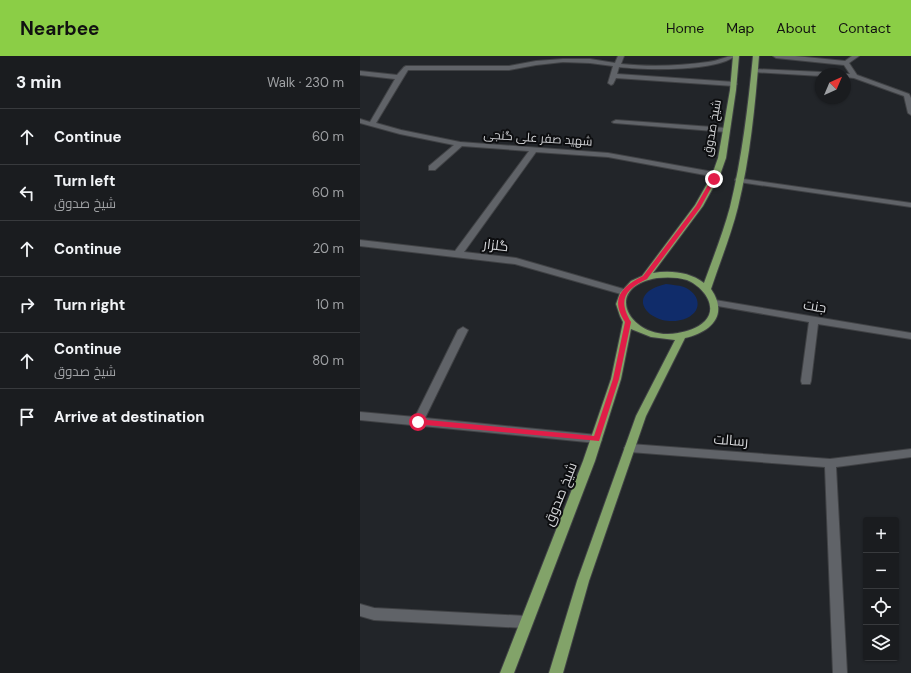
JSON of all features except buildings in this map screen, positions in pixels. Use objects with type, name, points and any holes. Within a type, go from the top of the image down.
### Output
[{"type":"main road","name":"شیخ صدوق","points":[[645,278],[698,206],[716,175],[722,158],[734,84],[736,56]]},
{"type":"main road","points":[[706,289],[728,228],[738,180],[756,56]]},
{"type":"main road","points":[[660,275],[675,275],[690,278],[706,289],[711,293],[715,303],[714,314],[708,323],[697,331],[667,337],[652,334],[638,329],[628,322],[622,312],[620,301],[624,292],[633,283],[645,278],[660,275]]},
{"type":"main road","name":"شیخ صدوق","points":[[507,673],[597,439],[616,379],[628,322]]},
{"type":"main road","points":[[556,673],[583,581],[630,448],[642,416],[682,335]]},
{"type":"street","points":[[611,83],[617,65],[622,56]]},
{"type":"street","points":[[372,124],[399,77],[406,68],[509,68],[549,61],[604,62],[641,68],[711,64],[732,56]]},
{"type":"street","points":[[776,56],[846,63],[856,56]]},
{"type":"street","points":[[846,63],[855,76]]},
{"type":"street","points":[[755,71],[815,74]]},
{"type":"street","points":[[360,73],[399,77]]},
{"type":"street","points":[[613,76],[734,84]]},
{"type":"street","points":[[851,76],[909,96],[911,113]]},
{"type":"street","name":"شهید صفر علی گنجی","points":[[360,121],[400,132],[460,144],[608,155],[716,175]]},
{"type":"street","points":[[616,122],[726,130]]},
{"type":"street","points":[[432,168],[460,144]]},
{"type":"street","points":[[458,254],[534,150]]},
{"type":"street","points":[[738,180],[911,205]]},
{"type":"street","name":"گلزار","points":[[360,243],[516,261],[624,292]]},
{"type":"street","name":"جنت","points":[[715,303],[911,336]]},
{"type":"street","points":[[806,380],[814,320]]},
{"type":"street","points":[[418,422],[463,330]]},
{"type":"street","points":[[360,416],[597,439]]},
{"type":"street","name":"رسالت","points":[[630,448],[830,463],[911,453]]},
{"type":"street","points":[[830,463],[840,673]]},
{"type":"street","points":[[360,610],[374,614],[526,622]]},
{"type":"shaded area","points":[[666,284],[684,287],[693,293],[698,302],[696,311],[692,315],[675,321],[663,320],[646,310],[643,303],[645,296],[652,289]]},
{"type":"route","points":[[418,422],[597,439],[616,379],[628,322],[622,312],[620,301],[624,292],[633,283],[645,278],[672,244],[698,206],[714,179]]}]
